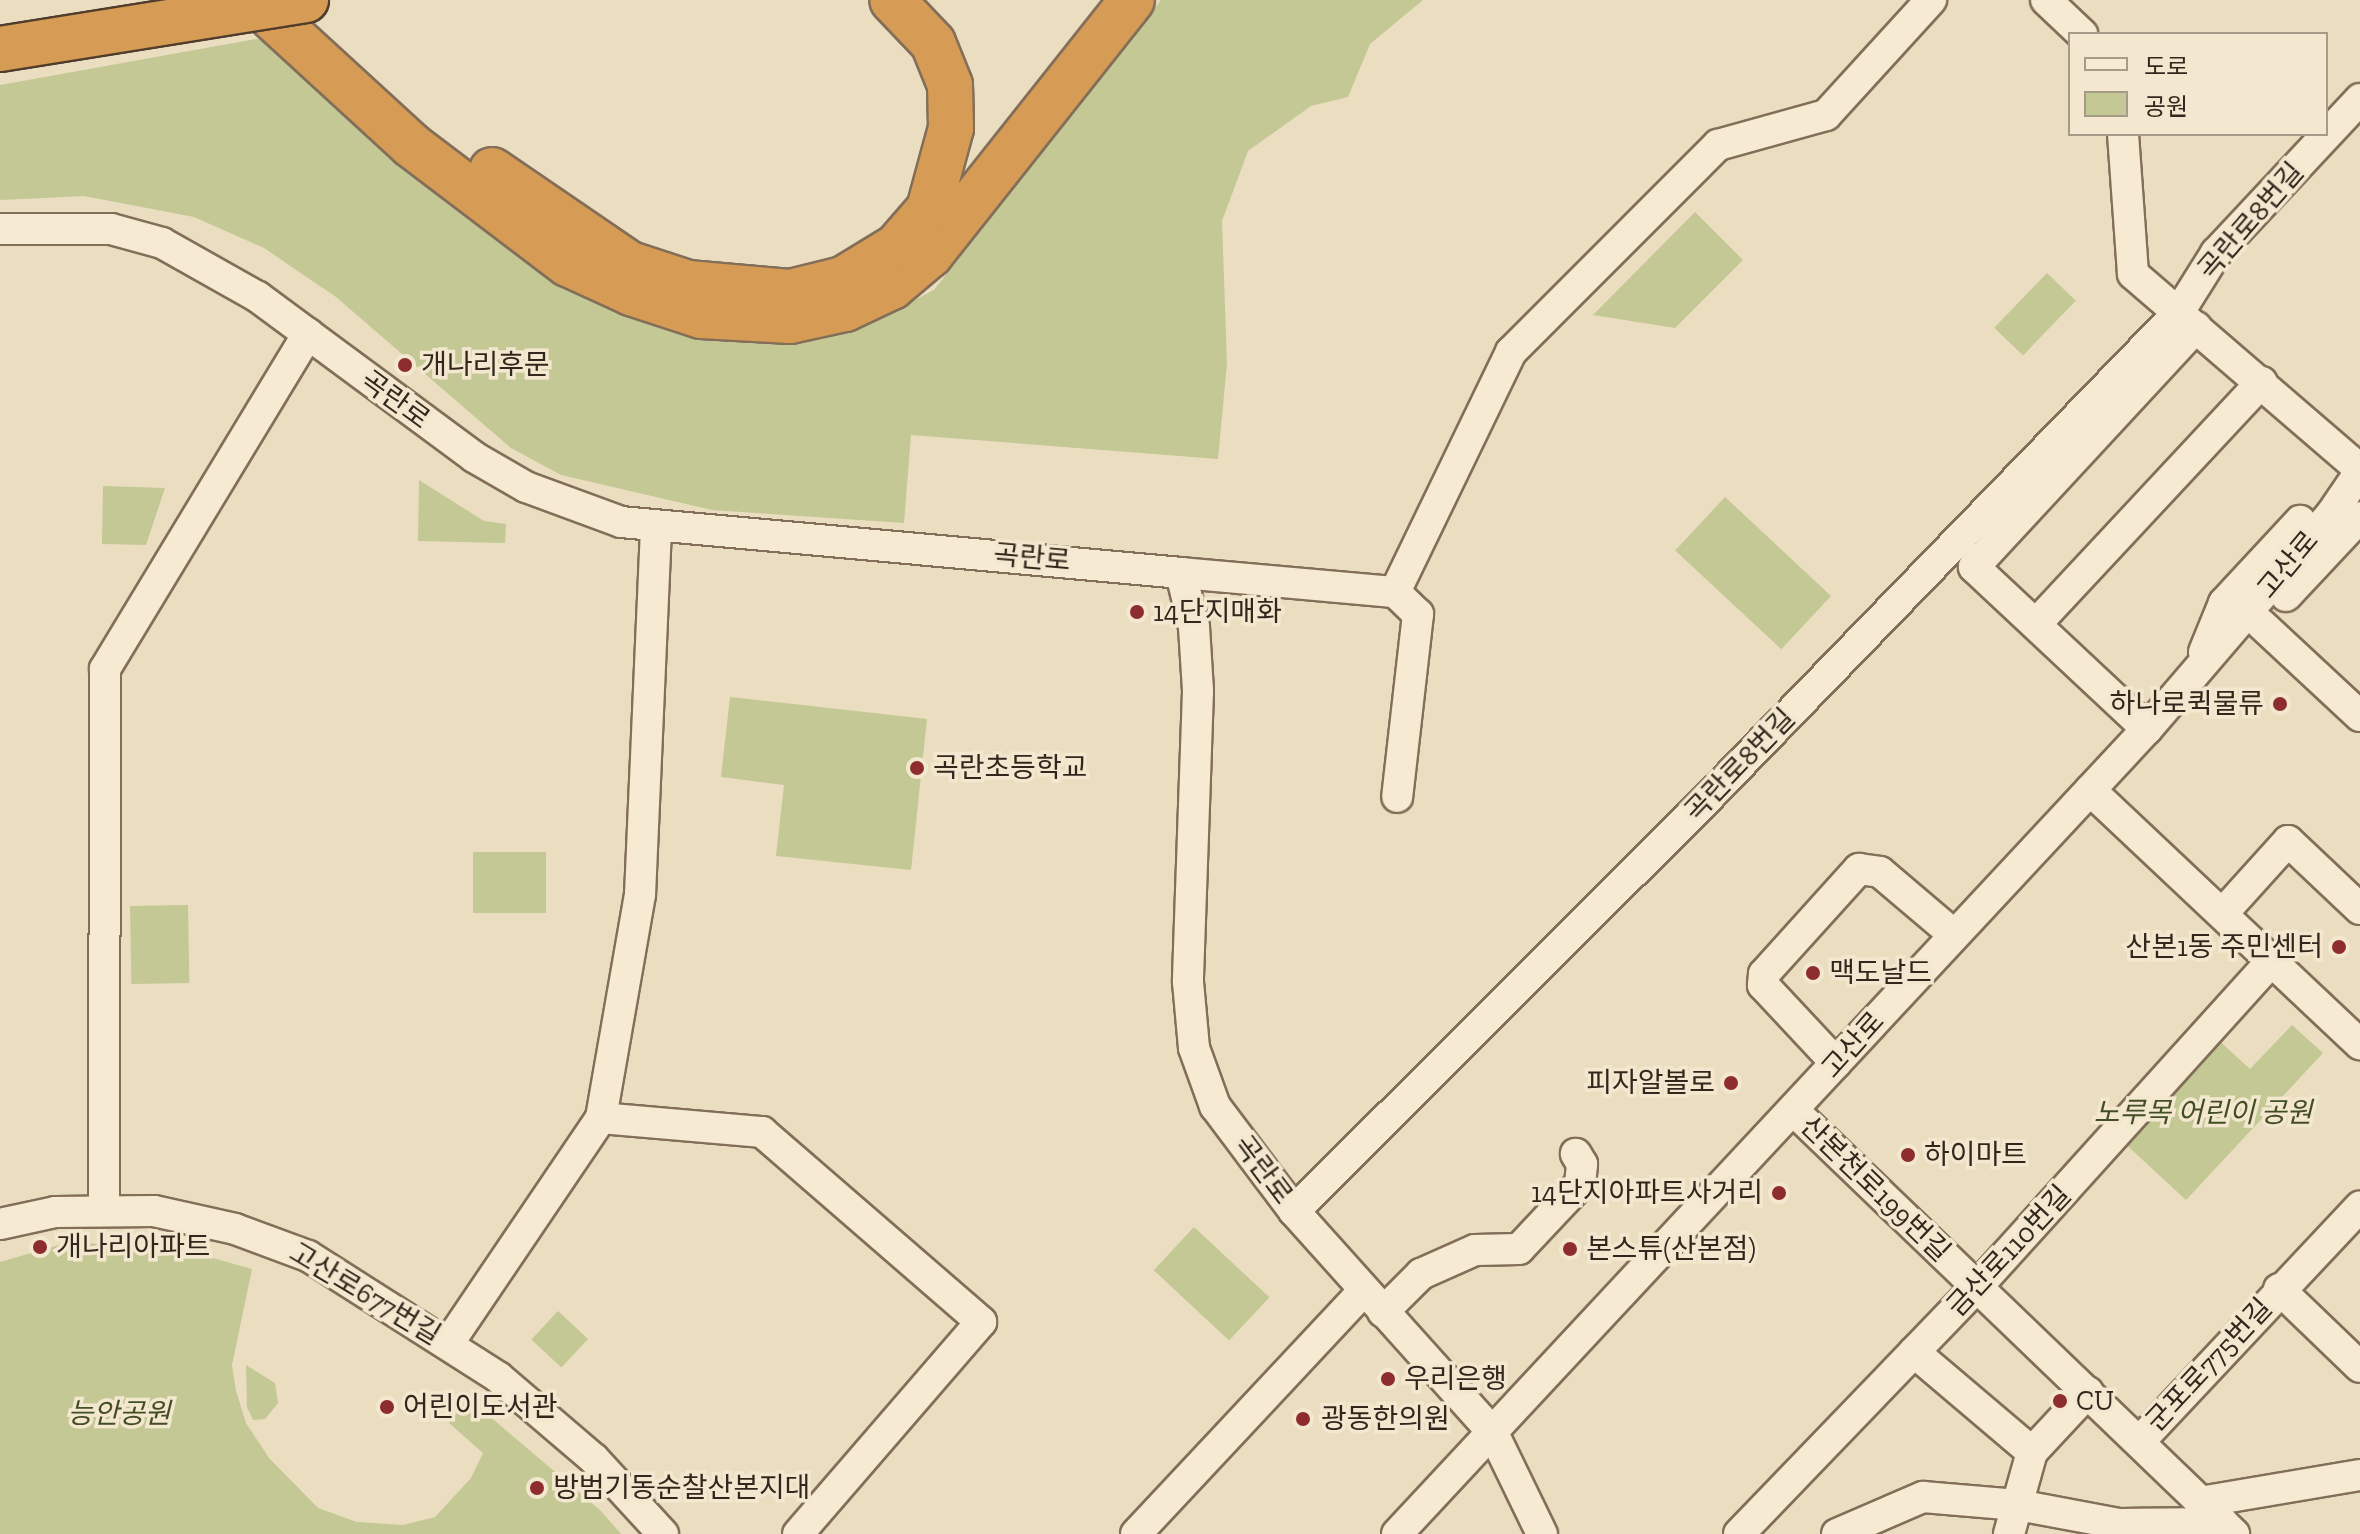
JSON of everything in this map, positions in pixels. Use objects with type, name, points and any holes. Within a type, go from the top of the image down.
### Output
[{"type":"highway","points":[[253,0],[411,145],[568,264],[631,293],[701,316],[790,321],[845,309],[892,287],[930,255],[1132,0]]},
{"type":"highway","points":[[299,0],[427,120],[532,202],[630,264],[688,283],[790,292],[843,279],[897,246],[929,209],[943,170],[951,128],[950,85],[933,43],[892,0]]},
{"type":"highway","points":[[0,49],[306,0]]},
{"type":"street","points":[[1395,592],[1511,352],[1718,145],[1826,115],[1931,0]]},
{"type":"street","points":[[2046,0],[2080,32]]},
{"type":"street","name":"곡란로8번길","points":[[2328,133],[2360,99]]},
{"type":"street","points":[[2123,136],[2133,274],[2358,464]]},
{"type":"street","name":"곡란로8번길","points":[[1294,1211],[2187,320],[2216,253],[2325,136]]},
{"type":"street","name":"곡란로","points":[[0,229],[111,229],[162,243],[206,264],[308,334],[396,403],[526,487],[621,522],[1181,573],[1194,627],[1198,691],[1188,982],[1194,1048],[1215,1106],[1294,1211],[1493,1433],[1542,1534]]},
{"type":"street","points":[[2147,729],[1974,567],[2187,320]]},
{"type":"street","points":[[104,1208],[105,669],[308,334]]},
{"type":"street","points":[[2036,624],[2262,382]]},
{"type":"street","points":[[2346,515],[2358,464]]},
{"type":"street","points":[[2195,676],[2224,603],[2358,464]]},
{"type":"street","points":[[2195,676],[2261,624],[2360,493]]},
{"type":"street","name":"고산로","points":[[1397,1534],[2346,515]]},
{"type":"street","points":[[448,1344],[601,1118],[640,895],[656,526]]},
{"type":"street","points":[[1181,573],[1395,592],[1418,614],[1397,797]]},
{"type":"street","points":[[2261,624],[2360,716]]},
{"type":"street","points":[[2090,790],[2360,1044]]},
{"type":"street","points":[[2223,913],[2288,841],[2360,909]]},
{"type":"street","points":[[1836,1063],[1763,985],[1764,974],[1859,869],[1880,872],[1953,934]]},
{"type":"street","name":"금산로110번길","points":[[1739,1534],[1977,1287],[2272,961]]},
{"type":"street","name":"산본천로199번길","points":[[1793,1110],[2228,1529]]},
{"type":"street","points":[[601,1118],[762,1132],[981,1322],[798,1534]]},
{"type":"street","points":[[1136,1534],[1374,1301],[1421,1274],[1475,1250],[1519,1249],[1580,1184],[1582,1164],[1576,1154]]},
{"type":"street","name":"군포로775번길","points":[[2139,1442],[2279,1289],[2360,1207]]},
{"type":"street","name":"고산로677번길","points":[[0,1224],[104,1208],[154,1211],[273,1241],[308,1256],[498,1377],[572,1439],[663,1534]]},
{"type":"street","name":"군포로775번길","points":[[2279,1289],[2360,1367]]},
{"type":"street","points":[[1914,1352],[2032,1452]]},
{"type":"street","points":[[2009,1534],[2032,1452],[2088,1392]]},
{"type":"street","points":[[2200,1502],[2360,1475]]},
{"type":"street","points":[[1837,1534],[1923,1497],[2018,1505],[2119,1529],[2228,1529]]},
{"type":"green space","points":[[1161,0],[1423,0],[1370,44],[1348,97],[1311,106],[1248,151],[1222,221],[1227,363],[1218,459],[911,435],[904,523],[712,510],[561,475],[511,448],[336,297],[264,248],[194,217],[84,196],[0,200],[0,85],[262,38],[680,329],[746,342],[808,340],[874,321],[934,290]]},
{"type":"green space","points":[[1695,212],[1743,260],[1675,328],[1593,315]]},
{"type":"green space","points":[[2047,273],[2076,301],[2023,355],[1994,328]]},
{"type":"green space","points":[[419,480],[484,521],[506,524],[505,543],[418,541]]},
{"type":"green space","points":[[103,486],[165,488],[146,545],[102,544]]},
{"type":"green space","points":[[1725,497],[1831,596],[1781,649],[1675,550]]},
{"type":"green space","points":[[730,697],[927,719],[911,870],[776,856],[784,785],[721,777]]},
{"type":"green space","points":[[473,852],[546,852],[546,913],[473,913]]},
{"type":"green space","points":[[188,905],[189,983],[131,984],[130,906]]},
{"type":"green space","name":"노루목 어린이 공원","points":[[2292,1025],[2323,1053],[2186,1200],[2118,1137],[2213,1035],[2250,1069]]},
{"type":"green space","points":[[1194,1227],[1269,1297],[1229,1340],[1154,1270]]},
{"type":"green space","name":"능안공원","points":[[70,1242],[184,1250],[252,1269],[232,1365],[236,1391],[246,1423],[269,1458],[318,1508],[357,1522],[403,1525],[435,1517],[471,1478],[483,1453],[449,1423],[468,1398],[601,1511],[621,1534],[0,1534],[0,1262]]},
{"type":"green space","points":[[558,1311],[588,1339],[561,1367],[531,1340]]},
{"type":"green space","points":[[246,1365],[275,1383],[278,1403],[265,1419],[253,1420],[247,1407]]},
{"type":"place","name":"개나리후문","points":[[405,365]]},
{"type":"place","name":"14단지매화","points":[[1137,612]]},
{"type":"place","name":"하나로퀵물류","points":[[2280,704]]},
{"type":"place","name":"곡란초등학교","points":[[917,768]]},
{"type":"place","name":"산본1동 주민센터","points":[[2339,947]]},
{"type":"place","name":"맥도날드","points":[[1813,973]]},
{"type":"place","name":"피자알볼로","points":[[1731,1083]]},
{"type":"place","name":"하이마트","points":[[1908,1155]]},
{"type":"place","name":"14단지아파트사거리","points":[[1779,1193]]},
{"type":"place","name":"개나리아파트","points":[[40,1247]]},
{"type":"place","name":"본스튜(산본점)","points":[[1570,1249]]},
{"type":"place","name":"우리은행","points":[[1388,1379]]},
{"type":"place","name":"CU","points":[[2060,1401]]},
{"type":"place","name":"어린이도서관","points":[[387,1407]]},
{"type":"place","name":"광동한의원","points":[[1303,1419]]},
{"type":"place","name":"방범기동순찰산본지대","points":[[537,1488]]}]
